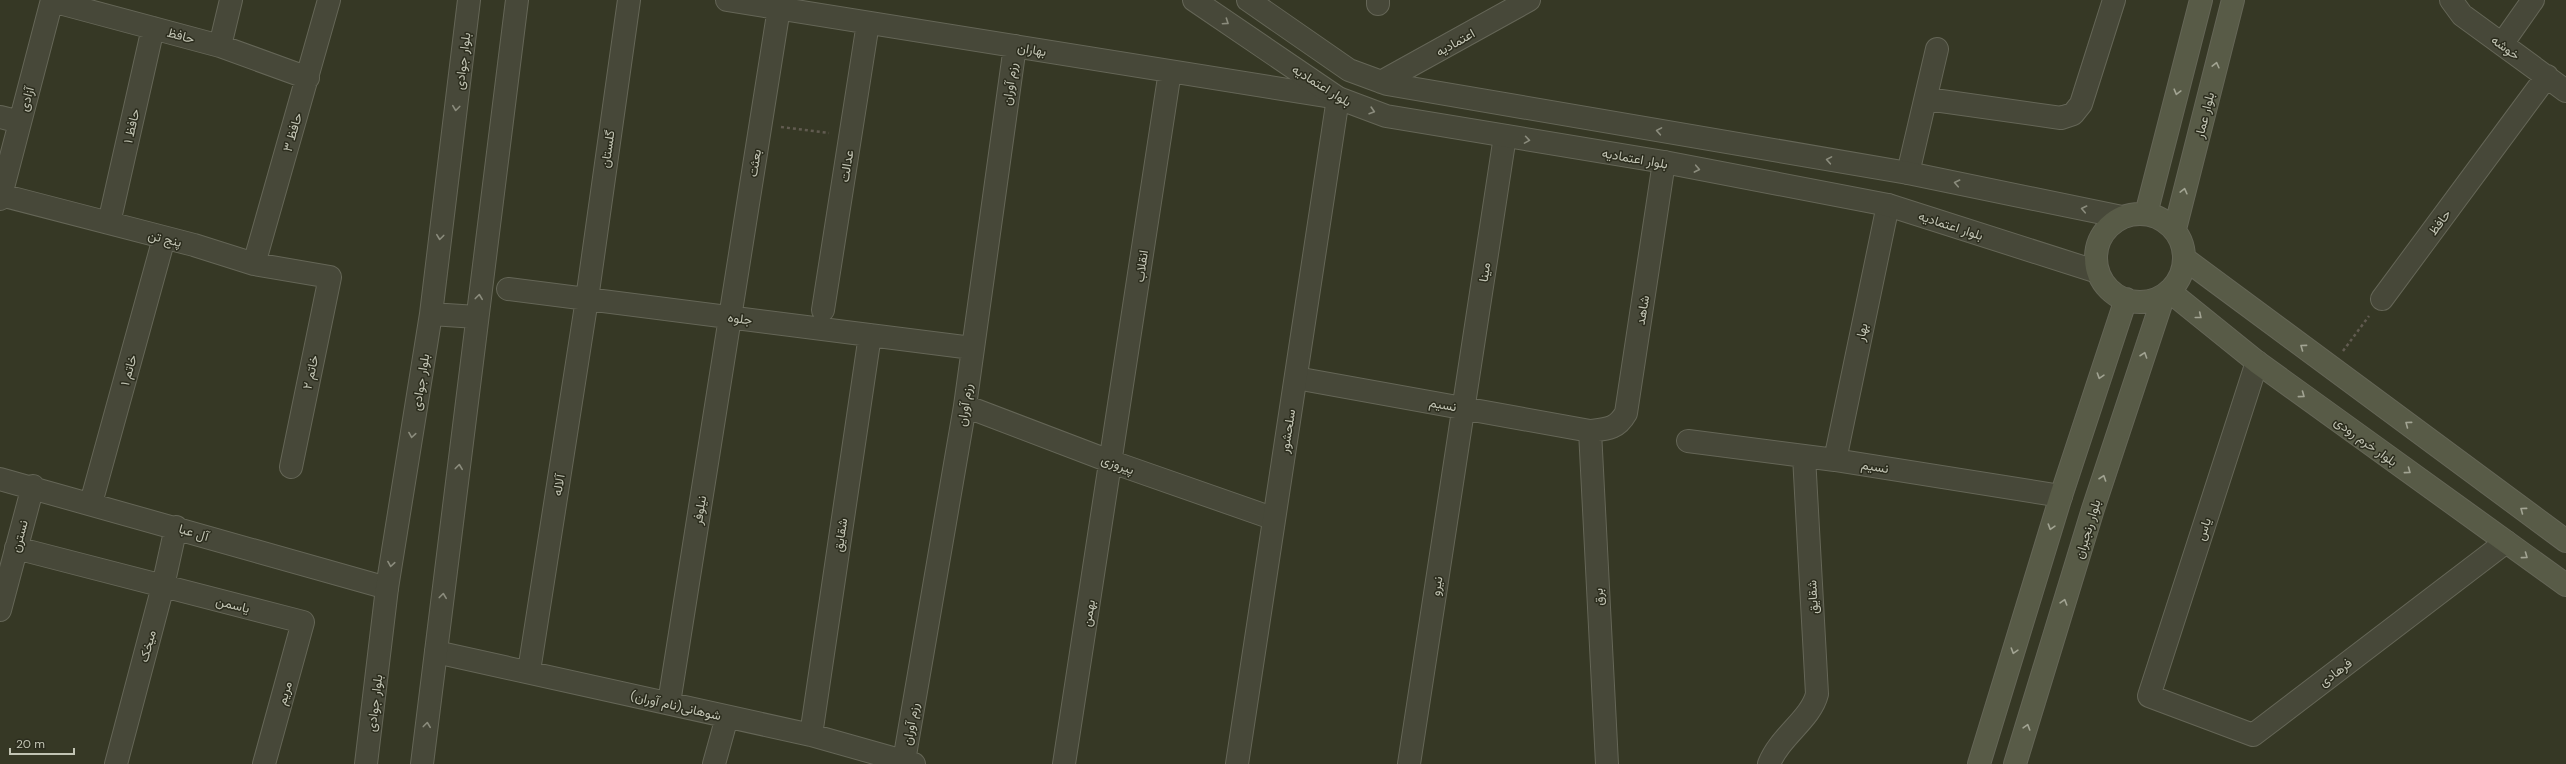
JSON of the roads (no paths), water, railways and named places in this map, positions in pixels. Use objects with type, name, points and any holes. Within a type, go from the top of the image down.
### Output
[{"type":"main road","points":[[2146,214],[2201,0]]},
{"type":"main road","name":"بلوار عمار","points":[[2174,229],[2233,0]]},
{"type":"main road","points":[[2146,214],[2161,218],[2174,229],[2181,240],[2185,259],[2180,277],[2167,293],[2145,302],[2126,299],[2109,289],[2098,272],[2096,258],[2101,238],[2110,226],[2122,217],[2146,214]]},
{"type":"main road","points":[[2185,259],[2566,541]]},
{"type":"main road","name":"بلوار خرم رودی","points":[[2167,293],[2258,362],[2566,586]]},
{"type":"main road","name":"بلوار رنجبران","points":[[2015,764],[2093,509],[2167,293]]},
{"type":"main road","points":[[1979,764],[2060,496],[2126,299]]},
{"type":"street","points":[[220,46],[230,0]]},
{"type":"street","name":"حافظ ۳","points":[[254,264],[329,0]]},
{"type":"street","name":"بلوار جوادی","points":[[366,764],[387,588],[431,314],[470,0]]},
{"type":"street","points":[[422,764],[516,0]]},
{"type":"street","name":"گلستان","points":[[587,299],[629,0]]},
{"type":"street","name":"بهاران","points":[[726,0],[753,2],[779,8],[868,23],[1338,98]]},
{"type":"street","name":"بلوار اعتمادیه","points":[[1194,0],[1338,98],[1386,116],[1664,162],[1888,205],[2098,272]]},
{"type":"street","points":[[1248,0],[1350,70],[1381,82],[1908,173],[2122,217]]},
{"type":"street","name":"اعتمادیه","points":[[1381,82],[1529,0]]},
{"type":"street","points":[[1927,99],[2061,118],[2073,114],[2081,104],[2114,0]]},
{"type":"street","name":"خوشه","points":[[2451,0],[2462,15],[2566,91]]},
{"type":"street","points":[[2502,44],[2533,0]]},
{"type":"street","name":"حافظ","points":[[52,1],[220,46],[308,78]]},
{"type":"street","name":"آزادی","points":[[0,197],[10,120],[52,1]]},
{"type":"street","name":"بعثت","points":[[730,317],[779,8]]},
{"type":"street","name":"عدالت","points":[[824,310],[868,23]]},
{"type":"street","name":"حافظ ۱","points":[[109,223],[153,28]]},
{"type":"street","name":"رزم آوران","points":[[897,762],[965,406],[1014,46]]},
{"type":"street","points":[[1908,173],[1927,99],[1937,49]]},
{"type":"street","name":"انقلاب","points":[[1112,462],[1170,71]]},
{"type":"street","name":"حافظ","points":[[2382,299],[2547,76]]},
{"type":"street","name":"سلحشور","points":[[1237,764],[1272,518],[1296,378],[1338,98]]},
{"type":"street","name":"مینا","points":[[1463,408],[1505,136]]},
{"type":"street","name":"شاهد","points":[[1590,431],[1612,429],[1620,423],[1626,413],[1664,162]]},
{"type":"street","name":"پنج تن","points":[[0,197],[109,223],[254,264],[330,277]]},
{"type":"street","name":"بهار","points":[[1835,460],[1888,205]]},
{"type":"street","name":"خاتم ۱","points":[[91,503],[164,238]]},
{"type":"street","name":"خاتم ۲","points":[[291,467],[330,277]]},
{"type":"street","name":"جلوه","points":[[508,288],[972,348]]},
{"type":"street","name":"آلاله","points":[[529,671],[587,299]]},
{"type":"street","points":[[431,314],[477,318]]},
{"type":"street","name":"نیلوفر","points":[[669,703],[730,317]]},
{"type":"street","name":"شقایق","points":[[811,735],[870,335]]},
{"type":"street","name":"یاس","points":[[2149,696],[2258,362]]},
{"type":"street","name":"نسیم","points":[[1296,378],[1590,431]]},
{"type":"street","name":"پیروزی","points":[[965,406],[1112,462],[1272,518]]},
{"type":"street","name":"نیرو","points":[[1409,764],[1463,408]]},
{"type":"street","name":"برق","points":[[1590,431],[1607,764]]},
{"type":"street","name":"نسیم","points":[[1688,441],[1835,460],[2060,496]]},
{"type":"street","name":"شقایق","points":[[1770,764],[1777,747],[1810,709],[1817,694],[1804,456]]},
{"type":"street","name":"بهمن","points":[[1064,764],[1112,462]]},
{"type":"street","name":"آل عبا","points":[[0,479],[33,486],[387,588]]},
{"type":"street","name":"نسترن","points":[[0,610],[33,486]]},
{"type":"street","name":"میخک","points":[[116,764],[163,586],[176,527]]},
{"type":"street","name":"فرهادی","points":[[2149,696],[2253,735],[2506,542]]},
{"type":"street","name":"یاسمن","points":[[16,548],[303,622]]},
{"type":"street","name":"مریم","points":[[264,764],[303,622]]},
{"type":"street","name":"شوهانی(نام آوران)","points":[[436,652],[529,671],[811,735],[897,762]]},
{"type":"street","points":[[714,764],[727,717]]}]
